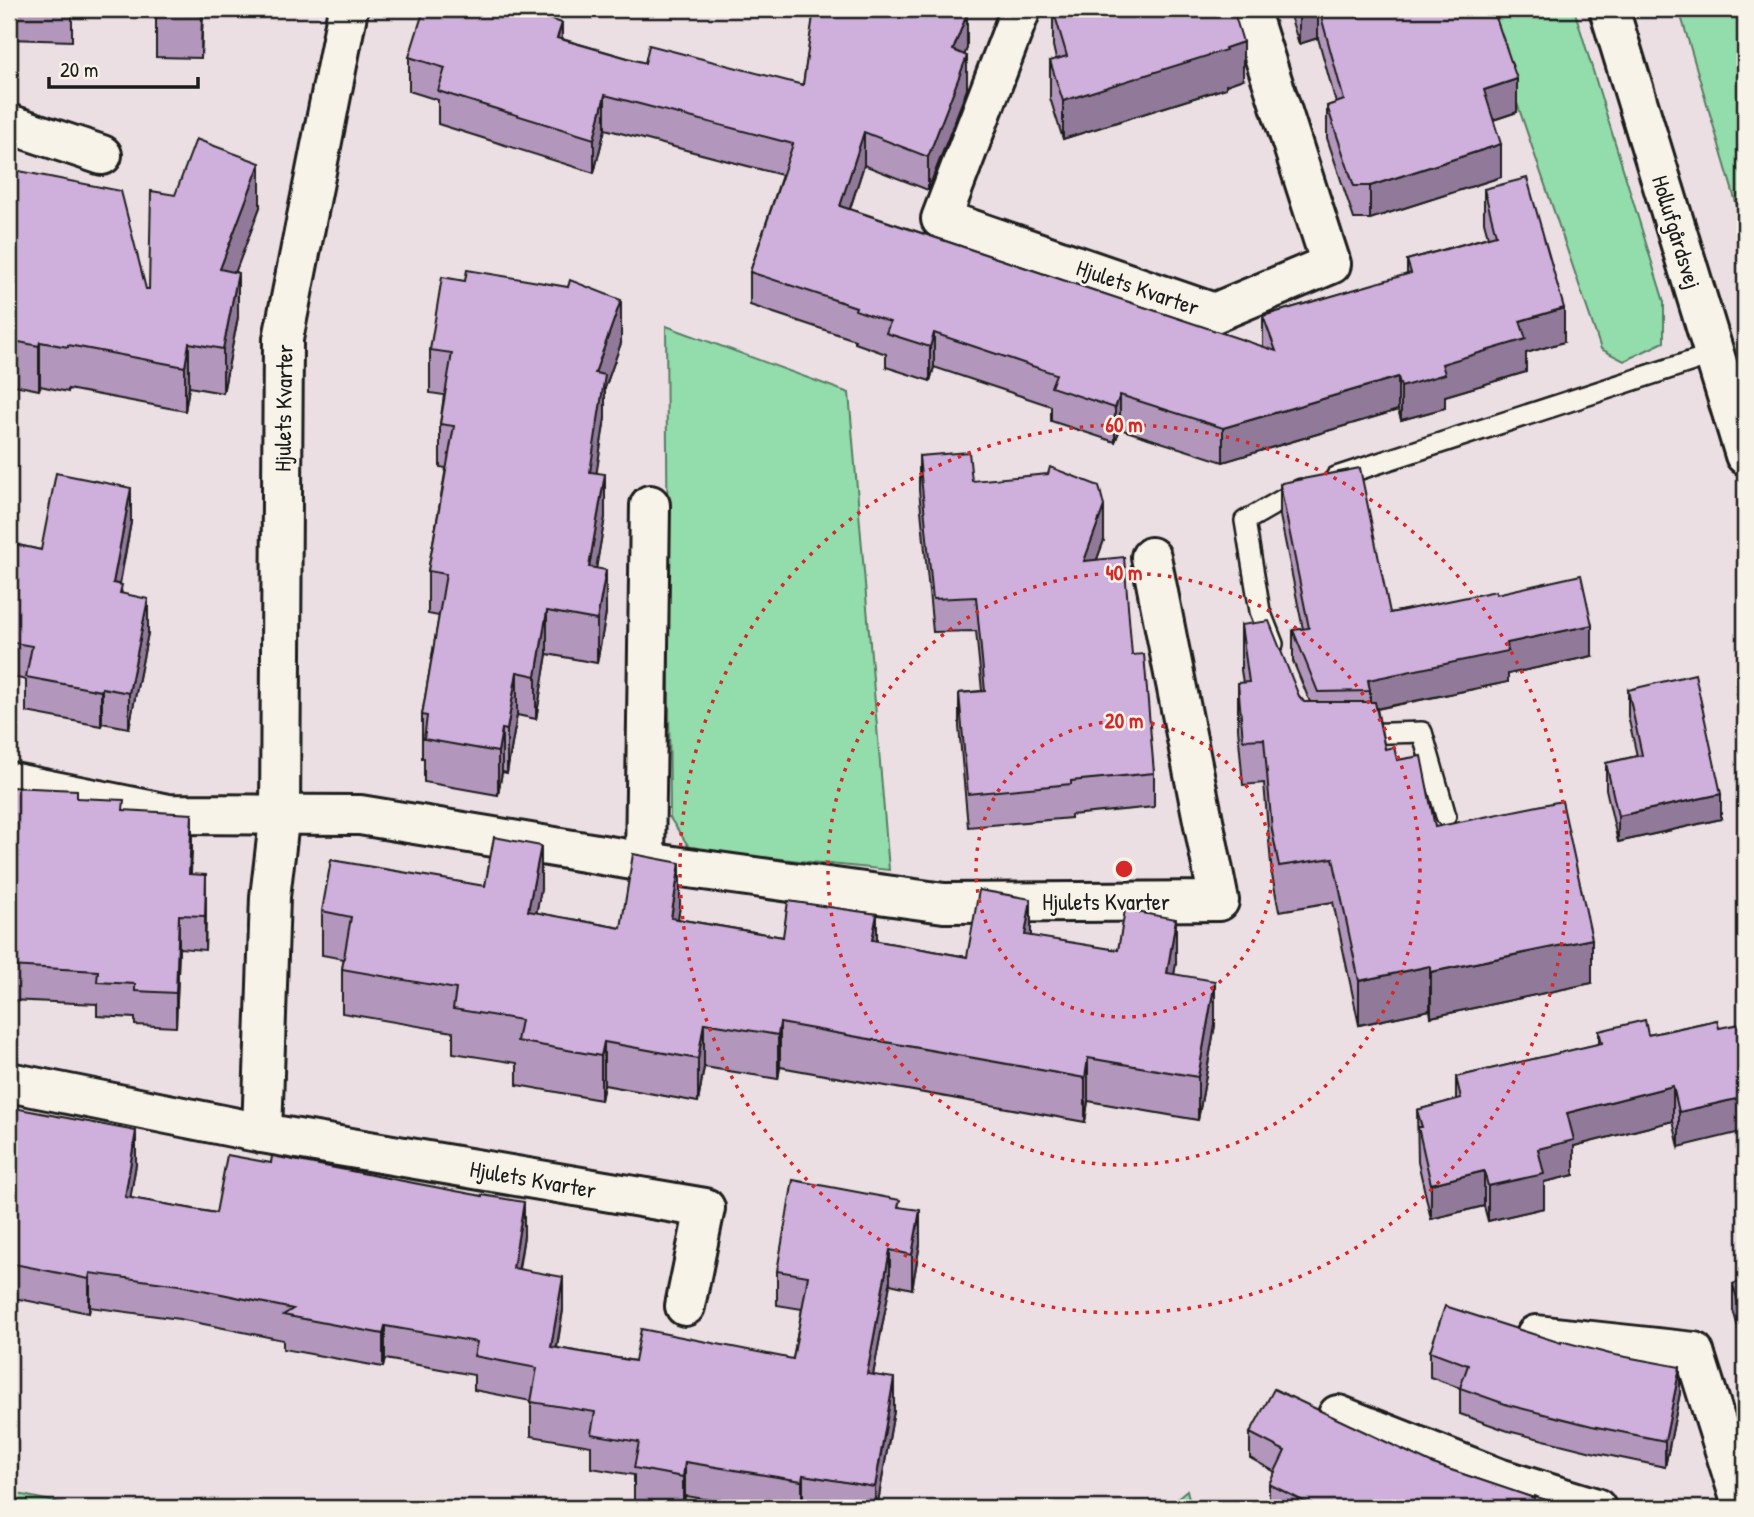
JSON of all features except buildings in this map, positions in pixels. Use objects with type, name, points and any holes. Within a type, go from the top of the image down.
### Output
[{"type":"street","name":"Hjulets Kvarter","points":[[262,1133],[270,897],[280,813],[283,339],[348,9]]},
{"type":"street","name":"Hjulets Kvarter","points":[[1021,9],[941,219],[1214,313],[1331,264],[1249,9]]},
{"type":"street","name":"Hollufgårdsvej","points":[[1609,9],[1745,455]]},
{"type":"street","points":[[9,124],[102,155]]},
{"type":"street","points":[[645,862],[650,506]]},
{"type":"street","name":"Hjulets Kvarter","points":[[9,782],[168,814],[360,815],[645,862],[944,903],[1219,901],[1152,557]]},
{"type":"street","name":"Hjulets Kvarter","points":[[9,1082],[262,1133],[705,1208],[685,1306]]},
{"type":"street","points":[[1536,1335],[1695,1352],[1737,1507]]},
{"type":"street","points":[[1338,1415],[1498,1478],[1596,1508]]},
{"type":"lane","points":[[1280,661],[1259,611],[1245,522],[1302,489],[1714,354]]},
{"type":"lane","points":[[1338,735],[1422,732],[1446,816]]},
{"type":"green space","points":[[1485,9],[1574,9],[1664,302],[1664,342],[1624,361],[1601,349]]},
{"type":"green space","points":[[1679,9],[1745,9],[1745,233]]},
{"type":"green space","points":[[666,326],[849,393],[889,870],[691,850],[670,818]]},
{"type":"green space","points":[[1187,1490],[1191,1508],[1165,1508]]},
{"type":"green space","points":[[9,1492],[83,1508],[9,1508]]}]
